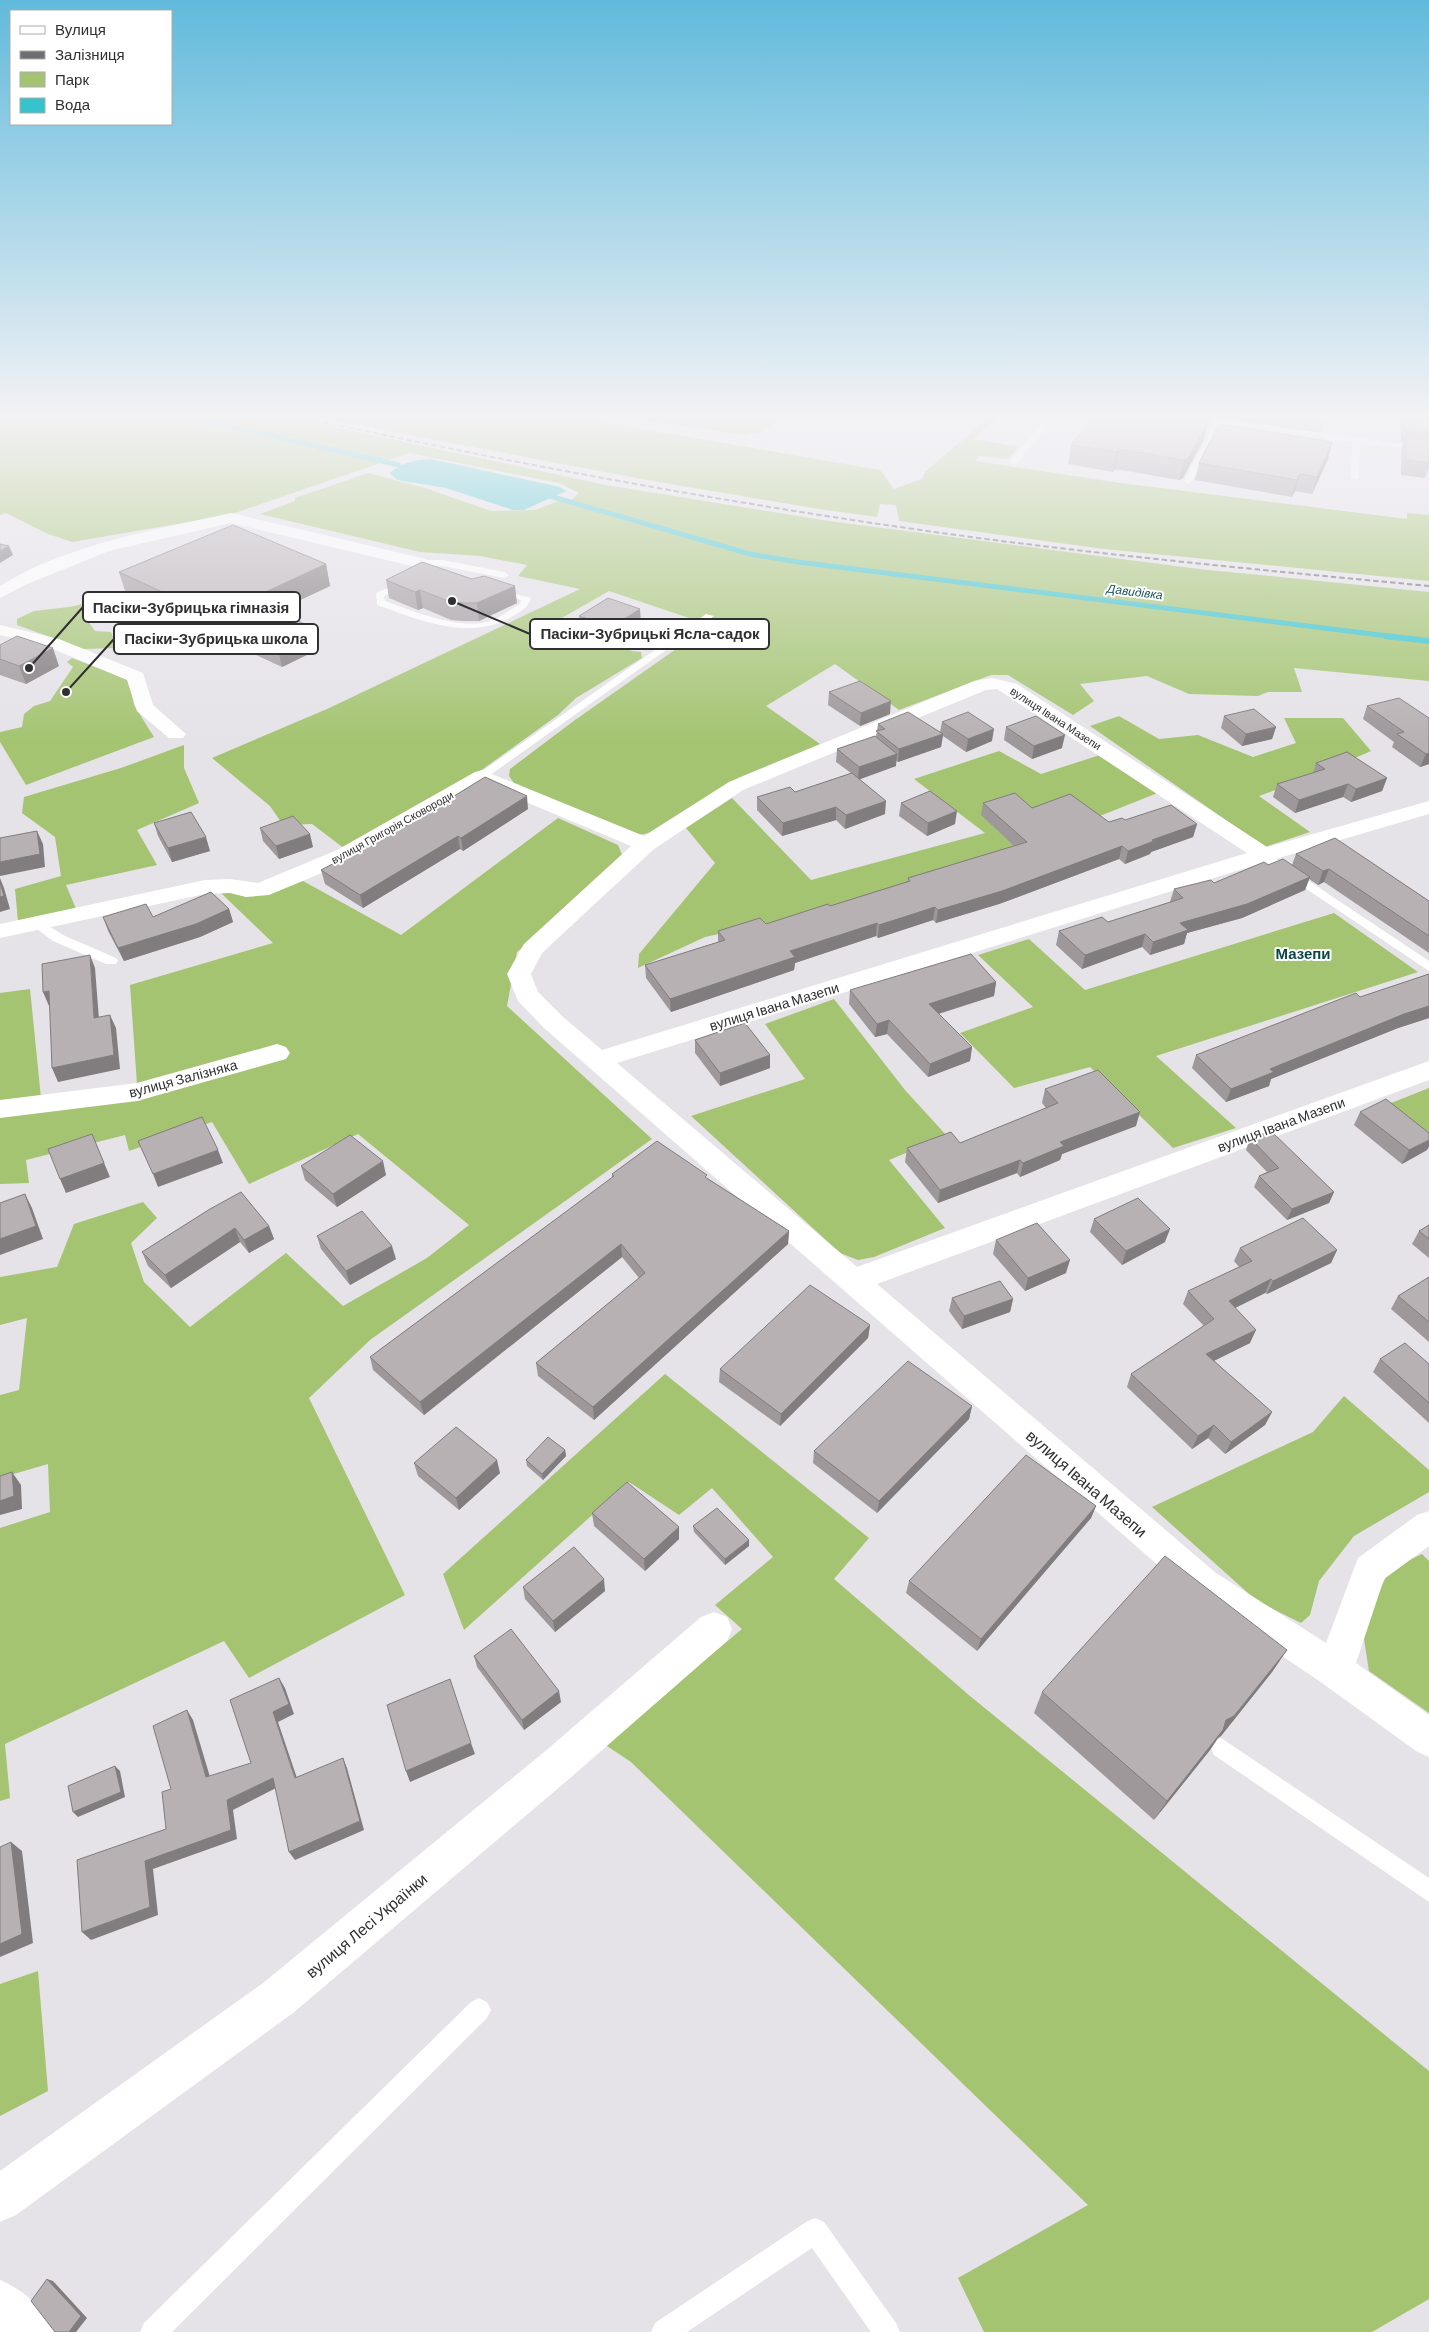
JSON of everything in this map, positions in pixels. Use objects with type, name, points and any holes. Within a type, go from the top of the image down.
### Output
[{"type":"street","points":[[0,593],[21,580],[104,547],[206,524]]},
{"type":"street","points":[[253,524],[427,571]]},
{"type":"street","points":[[0,630],[32,636],[87,655],[136,678],[144,708],[176,734]]},
{"type":"street","name":"вулиця Івана Мазепи","points":[[1264,855],[1010,688],[1002,683],[994,682],[953,696],[736,786],[646,844],[532,949],[519,974],[527,995],[553,1022],[1204,1584],[1335,1670],[1429,1738]]},
{"type":"street","points":[[482,776],[646,844]]},
{"type":"street","name":"вулиця Григорія Сковороди","points":[[0,931],[205,888],[230,886],[246,890],[261,890],[345,856],[482,776]]},
{"type":"street","name":"вулиця Івана Мазепи","points":[[599,1060],[1264,855],[1429,807]]},
{"type":"street","name":"вулиця Залізняка","points":[[0,1109],[137,1092],[277,1053]]},
{"type":"street","name":"вулиця Івана Мазепи","points":[[852,1281],[1429,1070]]},
{"type":"street","points":[[1335,1670],[1370,1569],[1429,1526]]},
{"type":"street","name":"вулиця Лесі Українки","points":[[0,2199],[278,1998],[556,1766],[714,1629]]},
{"type":"street","points":[[0,2304],[30,2332]]},
{"type":"lane","points":[[443,563],[504,575],[486,588],[526,598],[524,605],[488,625],[474,627],[407,613],[380,603],[379,595],[427,571],[443,563]]},
{"type":"lane","name":"вулиця Григорія Сковороди","points":[[482,776],[709,616]]},
{"type":"lane","points":[[1264,855],[1429,967]]},
{"type":"lane","points":[[37,923],[58,938],[111,961]]},
{"type":"lane","points":[[1221,1748],[1429,1891]]},
{"type":"lane","points":[[153,2332],[479,2010]]},
{"type":"lane","points":[[664,2332],[815,2231],[887,2332]]},
{"type":"green space","points":[[28,524],[178,524],[72,542],[48,534]]},
{"type":"green space","points":[[301,524],[851,524],[1199,569],[1429,592],[1429,681],[1294,668],[1302,692],[1268,692],[1258,696],[1189,694],[1147,676],[1080,684],[1094,701],[1073,715],[1008,675],[991,675],[899,710],[835,664],[766,706],[820,744],[738,778],[661,828],[650,833],[637,835],[514,783],[509,776],[510,769],[575,720],[716,621],[692,619],[609,591],[553,623],[632,651],[641,652],[642,658],[576,698],[558,715],[476,774],[345,849],[312,824],[283,825],[270,806],[212,758],[327,709],[580,589],[518,576],[527,565],[480,556],[420,552]]},
{"type":"green space","points":[[920,524],[1429,524],[1429,581],[1104,549]]},
{"type":"green space","points":[[96,601],[112,612],[86,618],[95,631],[111,632],[117,648],[83,649],[17,625],[17,619],[34,611],[69,607]]},
{"type":"green space","points":[[72,658],[129,680],[134,705],[154,737],[26,785],[0,742],[0,732],[22,727],[24,714],[34,706],[50,701],[73,667],[67,662]]},
{"type":"green space","points":[[1119,716],[1159,739],[1198,735],[1253,757],[1296,743],[1284,718],[1343,718],[1371,751],[1309,778],[1259,796],[1310,832],[1265,847],[1090,726]]},
{"type":"green space","points":[[184,745],[184,768],[199,803],[137,830],[157,865],[66,885],[77,911],[18,922],[15,889],[61,876],[55,837],[22,813],[24,797],[121,768]]},
{"type":"green space","points":[[999,751],[1041,774],[1100,755],[1160,792],[1015,850],[841,908],[705,937],[638,968],[639,954],[715,863],[686,828],[732,798],[811,880],[985,833],[914,779]]},
{"type":"green space","points":[[558,818],[618,845],[623,857],[517,952],[507,1006],[652,1139],[370,1340],[309,1398],[405,1595],[249,1678],[224,1641],[5,1744],[10,1798],[0,1801],[0,1528],[50,1512],[48,1464],[0,1478],[0,1395],[19,1390],[27,1318],[0,1325],[0,1277],[57,1267],[74,1224],[143,1202],[157,1218],[131,1243],[144,1282],[190,1327],[286,1253],[343,1306],[427,1258],[469,1225],[358,1134],[249,1184],[212,1122],[129,1151],[125,1135],[26,1160],[29,1183],[0,1184],[0,1117],[137,1084],[130,985],[273,943],[220,892],[303,881],[401,935]]},
{"type":"green space","points":[[1334,913],[1418,972],[1156,1056],[1236,1128],[1173,1148],[1090,1067],[1014,1088],[960,1033],[1033,1007],[978,955],[1029,939],[1085,990]]},
{"type":"green space","points":[[30,989],[41,1098],[0,1102],[0,993]]},
{"type":"green space","points":[[834,999],[905,1090],[947,1136],[889,1160],[945,1228],[874,1257],[858,1260],[840,1253],[691,1116],[805,1079],[765,1024]]},
{"type":"green space","points":[[1429,1088],[1429,1139],[1386,1105]]},
{"type":"green space","points":[[665,1374],[869,1538],[834,1579],[970,1696],[1429,2071],[1429,2299],[1372,2332],[984,2332],[958,2278],[1088,2205],[631,1762],[604,1744],[742,1629],[715,1605],[773,1557],[712,1488],[679,1515],[629,1482],[464,1630],[443,1574]]},
{"type":"green space","points":[[1344,1396],[1429,1470],[1429,1492],[1354,1536],[1319,1581],[1310,1615],[1301,1623],[1257,1601],[1152,1507],[1313,1432]]},
{"type":"green space","points":[[1422,1554],[1429,1561],[1429,1713],[1369,1671],[1362,1626],[1390,1569]]},
{"type":"green space","points":[[38,1971],[48,2091],[0,2116],[0,1984]]},
{"type":"building","points":[[233,525],[326,564],[248,600],[312,627],[277,645],[119,572]]},
{"type":"building","points":[[0,544],[9,546],[0,551]]},
{"type":"building","points":[[422,562],[472,579],[484,576],[515,586],[477,603],[461,603],[448,601],[420,590],[415,592],[386,580]]},
{"type":"building","points":[[608,598],[640,609],[612,627],[579,616]]},
{"type":"building","points":[[17,636],[53,648],[19,666],[0,659],[0,645]]},
{"type":"building","points":[[860,681],[891,701],[861,713],[829,692]]},
{"type":"building","points":[[1399,698],[1429,718],[1429,753],[1426,754],[1397,734],[1404,732],[1367,706]]},
{"type":"building","points":[[1254,709],[1276,727],[1246,734],[1224,716]]},
{"type":"building","points":[[908,712],[943,734],[899,749],[876,731],[885,729],[878,724]]},
{"type":"building","points":[[968,712],[994,729],[968,739],[942,722]]},
{"type":"building","points":[[1036,716],[1065,735],[1034,746],[1006,727]]},
{"type":"building","points":[[875,736],[897,754],[859,767],[837,749]]},
{"type":"building","points":[[1347,752],[1387,778],[1356,789],[1348,784],[1299,800],[1277,784],[1325,769],[1316,763]]},
{"type":"building","points":[[852,773],[886,801],[846,815],[836,807],[783,823],[757,797],[790,787],[795,792]]},
{"type":"building","points":[[485,777],[527,796],[461,838],[458,836],[360,895],[321,870],[407,825]]},
{"type":"building","points":[[930,791],[957,811],[928,823],[901,803]]},
{"type":"building","points":[[1015,793],[1032,808],[1070,794],[1109,822],[1122,818],[1125,820],[1171,805],[1197,824],[1128,851],[1122,846],[1002,891],[938,910],[935,907],[879,925],[877,923],[790,951],[795,957],[670,999],[645,965],[725,940],[718,931],[760,918],[766,924],[828,904],[830,906],[910,881],[908,878],[1027,842],[983,803]]},
{"type":"building","points":[[191,812],[206,837],[168,848],[154,823]]},
{"type":"building","points":[[293,816],[310,834],[276,846],[260,828]]},
{"type":"building","points":[[37,831],[40,854],[0,862],[0,838]]},
{"type":"building","points":[[1335,838],[1429,901],[1429,936],[1329,869],[1323,871],[1296,854]]},
{"type":"building","points":[[1283,859],[1310,877],[1247,904],[1180,923],[1188,930],[1153,942],[1145,934],[1085,955],[1059,931],[1102,917],[1108,922],[1183,898],[1174,889],[1211,880],[1214,883],[1264,862],[1268,865]]},
{"type":"building","points":[[0,882],[4,896],[0,897]]},
{"type":"building","points":[[211,892],[229,909],[196,924],[118,948],[103,917],[146,904],[153,917]]},
{"type":"building","points":[[971,954],[996,982],[929,1004],[972,1047],[930,1064],[889,1020],[877,1024],[850,990]]},
{"type":"building","points":[[90,955],[94,1018],[110,1015],[114,1055],[52,1068],[49,991],[43,992],[42,964]]},
{"type":"building","points":[[1429,974],[1429,1006],[1404,1014],[1270,1069],[1274,1072],[1231,1089],[1196,1055],[1356,993],[1360,997]]},
{"type":"building","points":[[745,1023],[770,1055],[720,1073],[695,1040]]},
{"type":"building","points":[[1098,1070],[1140,1112],[1060,1142],[1064,1146],[1023,1163],[1020,1160],[940,1190],[907,1148],[951,1132],[960,1143],[1058,1103],[1045,1089]]},
{"type":"building","points":[[1386,1099],[1429,1133],[1429,1140],[1409,1150],[1360,1112]]},
{"type":"building","points":[[202,1117],[218,1150],[153,1174],[138,1141]]},
{"type":"building","points":[[1271,1131],[1334,1192],[1292,1209],[1259,1176],[1279,1168],[1250,1138]]},
{"type":"building","points":[[92,1134],[104,1163],[60,1179],[48,1149]]},
{"type":"building","points":[[350,1135],[383,1161],[333,1194],[301,1166]]},
{"type":"building","points":[[657,1141],[707,1175],[705,1177],[789,1231],[593,1407],[536,1363],[645,1273],[621,1244],[420,1402],[370,1357],[614,1176],[612,1174]]},
{"type":"building","points":[[241,1192],[269,1226],[244,1240],[235,1228],[165,1275],[142,1252],[210,1209]]},
{"type":"building","points":[[25,1194],[36,1226],[0,1239],[0,1203]]},
{"type":"building","points":[[1138,1198],[1170,1229],[1126,1251],[1094,1219]]},
{"type":"building","points":[[362,1211],[392,1246],[346,1271],[317,1236]]},
{"type":"building","points":[[1303,1218],[1337,1250],[1273,1281],[1271,1279],[1229,1301],[1256,1330],[1206,1354],[1272,1412],[1231,1442],[1214,1425],[1198,1436],[1131,1374],[1214,1319],[1188,1291],[1252,1261],[1240,1248]]},
{"type":"building","points":[[1037,1223],[1070,1260],[1028,1278],[996,1240]]},
{"type":"building","points":[[1429,1225],[1429,1239],[1419,1231]]},
{"type":"building","points":[[1429,1277],[1429,1322],[1398,1296]]},
{"type":"building","points":[[1000,1281],[1013,1299],[964,1316],[952,1298]]},
{"type":"building","points":[[810,1285],[870,1325],[781,1414],[720,1369]]},
{"type":"building","points":[[1405,1343],[1429,1364],[1429,1403],[1380,1359]]},
{"type":"building","points":[[908,1361],[972,1406],[879,1501],[814,1451]]},
{"type":"building","points":[[456,1427],[497,1460],[456,1498],[414,1463]]},
{"type":"building","points":[[548,1437],[565,1450],[542,1474],[526,1460]]},
{"type":"building","points":[[1026,1455],[1096,1506],[981,1639],[909,1581]]},
{"type":"building","points":[[12,1472],[14,1496],[0,1501],[0,1476]]},
{"type":"building","points":[[627,1482],[679,1527],[644,1559],[592,1513]]},
{"type":"building","points":[[717,1508],[749,1540],[725,1559],[693,1526]]},
{"type":"building","points":[[574,1547],[604,1579],[553,1621],[523,1587]]},
{"type":"building","points":[[1165,1556],[1287,1650],[1234,1716],[1226,1720],[1223,1730],[1167,1801],[1042,1692]]},
{"type":"building","points":[[511,1629],[559,1691],[522,1720],[474,1656]]},
{"type":"building","points":[[279,1678],[289,1704],[273,1712],[295,1778],[343,1758],[360,1821],[289,1852],[273,1778],[227,1800],[231,1830],[145,1861],[150,1907],[82,1932],[77,1860],[166,1829],[162,1792],[171,1789],[153,1726],[187,1710],[206,1777],[251,1763],[230,1700]]},
{"type":"building","points":[[450,1679],[471,1743],[406,1771],[387,1705]]},
{"type":"building","points":[[115,1766],[121,1792],[73,1812],[68,1786]]},
{"type":"building","points":[[11,1842],[22,1934],[0,1944],[0,1847]]},
{"type":"building","points":[[47,2279],[81,2316],[69,2332],[55,2332],[31,2301]]},
{"type":"waterway","name":"Давидівка","points":[[646,524],[750,554],[798,562],[1396,637]]},
{"type":"waterway","name":"Давидівка","points":[[1386,636],[1429,641]]},
{"type":"railway","points":[[877,524],[1096,552],[1429,586]]},
{"type":"place","name":"Пасіки-Зубрицькі Ясла-садок","points":[[452,601]]},
{"type":"place","name":"Пасіки-Зубрицька гімназія","points":[[29,668]]},
{"type":"place","name":"Пасіки-Зубрицька школа","points":[[66,692]]},
{"type":"district","name":"Мазепи","points":[[1303,953]]}]
